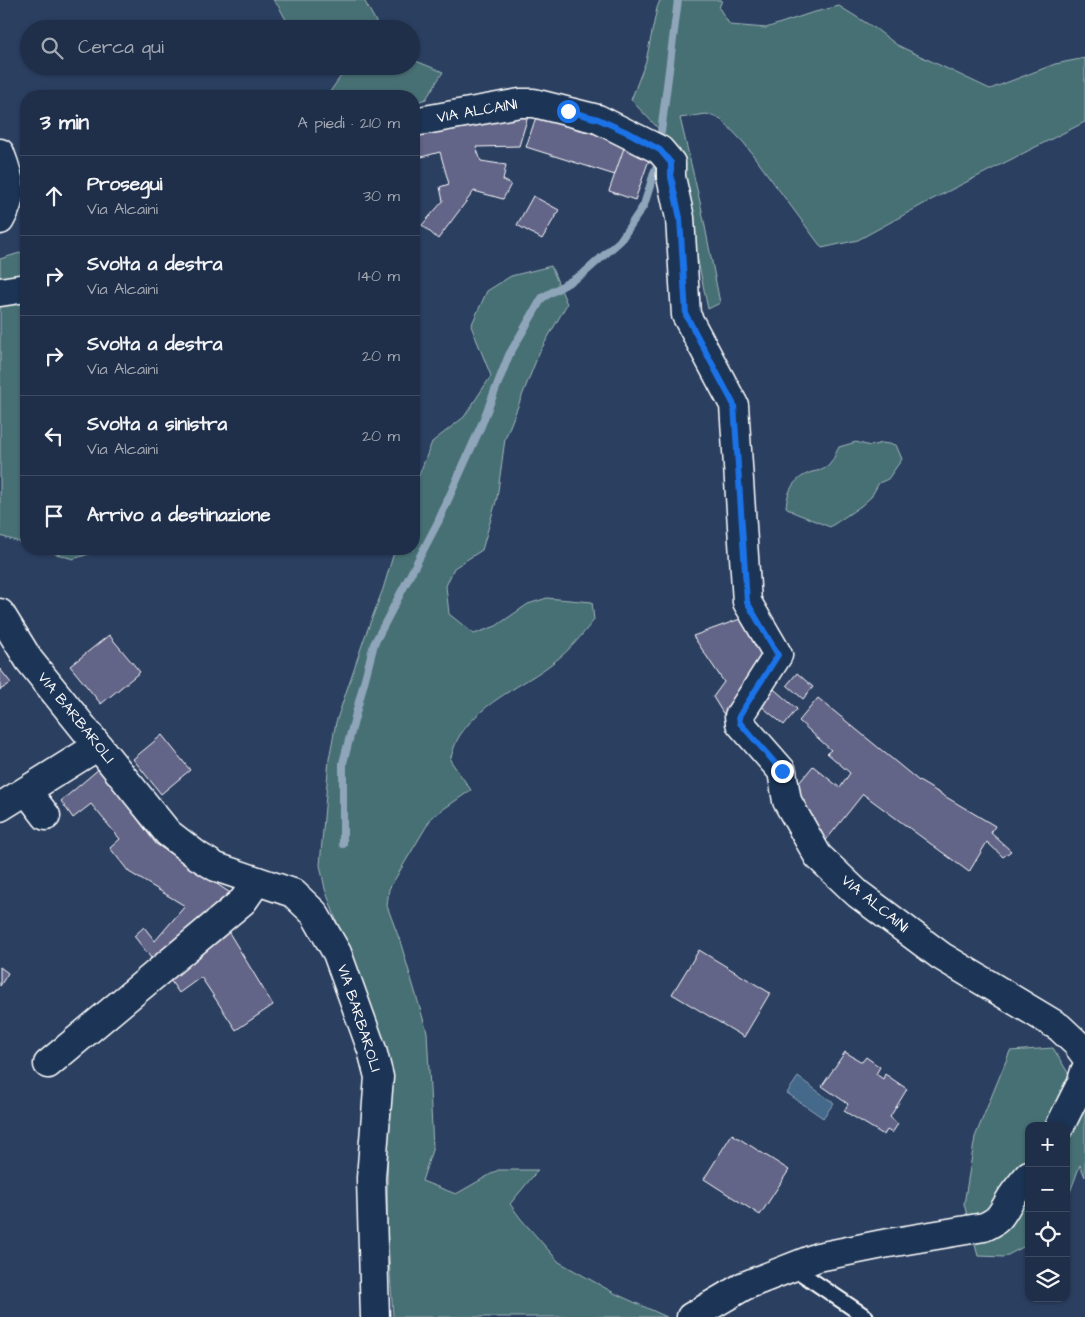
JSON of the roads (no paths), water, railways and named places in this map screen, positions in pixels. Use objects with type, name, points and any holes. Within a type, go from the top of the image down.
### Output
[{"type":"street","name":"VIA ALCAINI","points":[[420,121],[512,104],[534,103],[598,119],[660,150],[671,163],[671,177],[680,218],[686,315],[734,405],[747,602],[778,655],[739,716],[740,723],[782,771],[787,802],[818,856],[858,894],[941,956],[1059,1027],[1076,1043],[1085,1055]]},
{"type":"street","points":[[0,153],[11,189],[5,212],[0,220]]},
{"type":"street","points":[[0,292],[20,289]]},
{"type":"street","name":"VIA BARBAROLI","points":[[0,613],[29,660],[168,833],[216,867],[293,893],[314,913],[337,953],[372,1050],[379,1077],[371,1178],[375,1317]]},
{"type":"street","points":[[739,716],[779,739]]},
{"type":"street","points":[[0,807],[98,746]]},
{"type":"street","points":[[27,791],[46,816]]},
{"type":"street","points":[[48,1064],[243,901],[257,881]]},
{"type":"street","points":[[1062,1122],[1081,1084],[1085,1071]]},
{"type":"street","points":[[691,1317],[744,1286],[818,1257],[984,1227],[994,1223],[1004,1213],[1011,1198],[1025,1180]]},
{"type":"lane","points":[[792,1267],[866,1317]]},
{"type":"water","points":[[798,1077],[834,1103],[823,1118],[787,1093]]},
{"type":"waterway","points":[[661,132],[678,0]]},
{"type":"waterway","points":[[343,844],[343,763],[374,644],[438,522],[481,426],[509,355],[542,298],[583,274],[620,241],[644,205],[655,170]]}]
